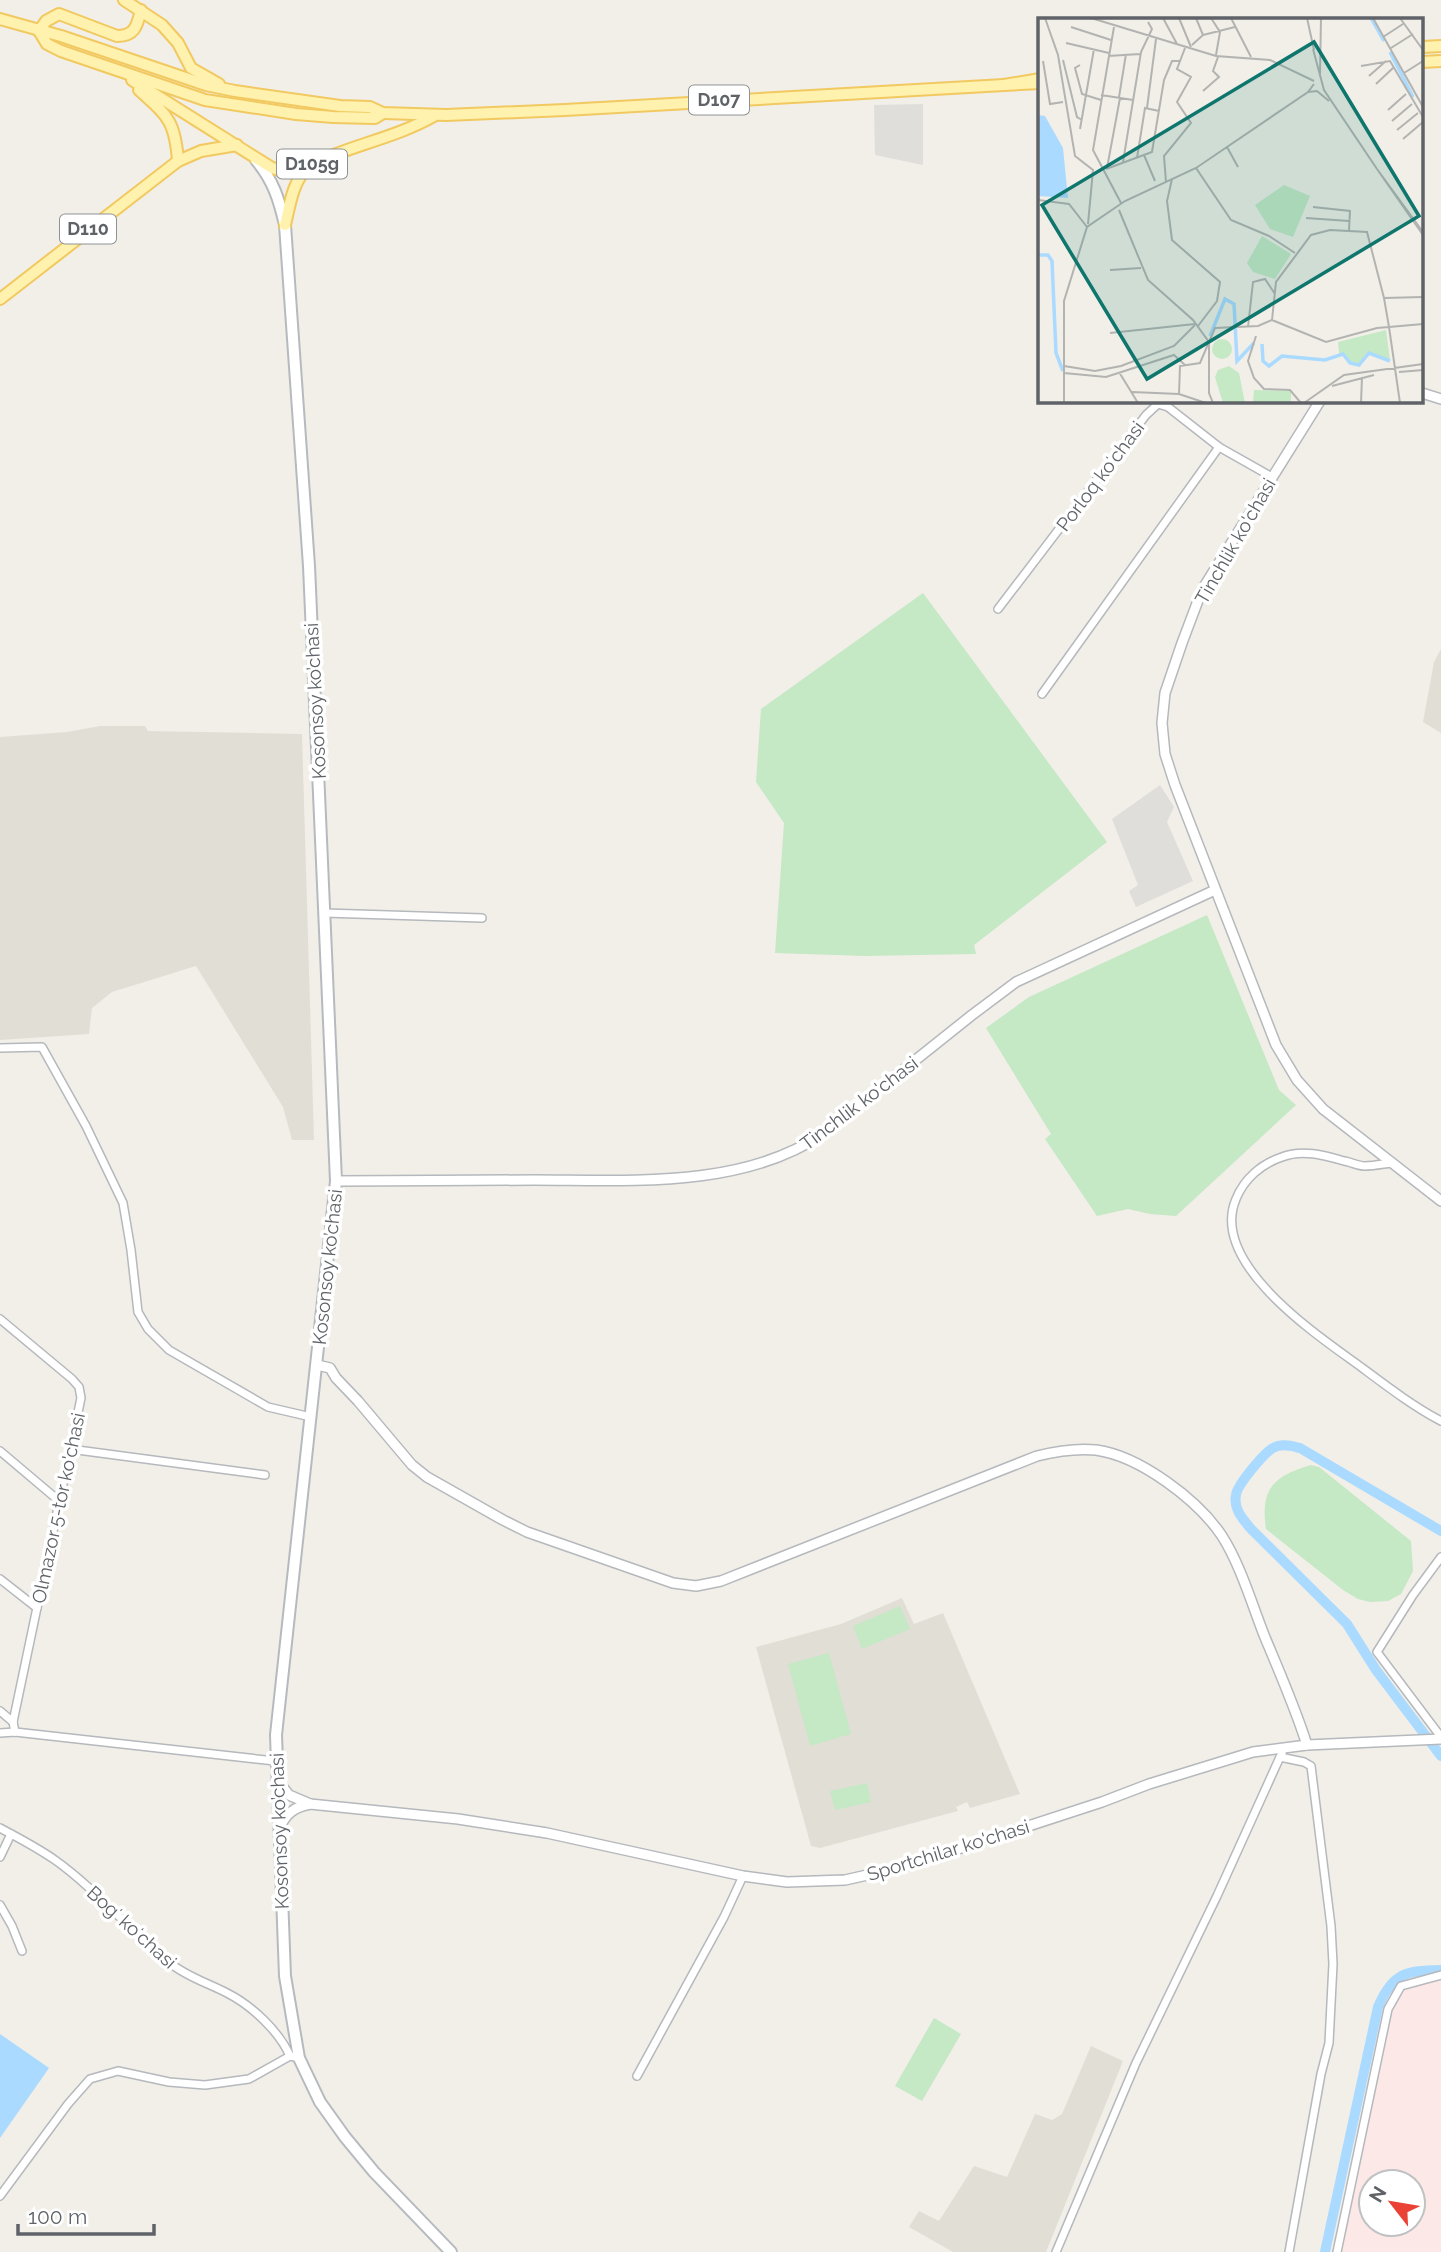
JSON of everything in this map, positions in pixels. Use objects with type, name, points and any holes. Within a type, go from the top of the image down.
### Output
[{"type":"main road","points":[[124,0],[162,25],[178,43],[191,68],[230,90]]},
{"type":"main road","points":[[38,31],[46,21],[59,15],[117,37],[126,36],[134,31],[141,10]]},
{"type":"main road","name":"D107","points":[[0,19],[61,36],[198,83],[380,113]]},
{"type":"main road","name":"D107","points":[[38,31],[47,44],[61,51],[205,100],[296,114],[380,113],[434,116],[1038,81]]},
{"type":"main road","points":[[115,69],[237,145],[253,158],[282,172],[311,164]]},
{"type":"main road","points":[[115,69],[154,103],[170,122],[176,134],[178,161]]},
{"type":"main road","points":[[376,139],[380,113]]},
{"type":"main road","name":"D105g","points":[[285,225],[298,180],[311,164],[408,130],[434,116]]},
{"type":"main road","name":"D110","points":[[0,299],[178,161],[201,151],[237,145]]},
{"type":"main road","name":"D105g","points":[[253,158],[269,175],[278,195],[285,225]]},
{"type":"main road","name":"Kosonsoy ko’chasi","points":[[285,225],[309,566],[336,1181],[278,1714],[275,1761],[285,1976],[294,2057],[320,2102],[345,2137],[451,2252]]},
{"type":"street","points":[[1424,394],[1441,399]]},
{"type":"street","name":"Tinchlik ko'chasi","points":[[1319,402],[1202,590],[1173,668],[1163,708],[1162,731],[1167,762],[1276,1045],[1297,1080],[1323,1109],[1441,1201]]},
{"type":"street","name":"Porloq koʻchasi","points":[[998,609],[1146,415],[1158,404],[1168,407],[1219,447],[1272,477]]},
{"type":"street","points":[[1042,694],[1219,447]]},
{"type":"street","name":"Tinchlik ko'chasi","points":[[336,1181],[686,1178],[733,1171],[779,1158],[802,1148],[824,1133],[1016,982],[1215,890]]},
{"type":"street","points":[[325,914],[482,918]]},
{"type":"street","points":[[0,1048],[41,1046],[86,1126],[123,1203],[138,1312],[148,1329],[169,1350],[268,1407],[311,1417]]},
{"type":"street","points":[[1391,1163],[1363,1166],[1327,1156],[1298,1152],[1281,1157],[1260,1168],[1242,1185],[1233,1205],[1231,1224],[1238,1249],[1263,1286],[1290,1313],[1397,1393],[1441,1421]]},
{"type":"street","name":"Olmazor 5-tor ko'chasi","points":[[0,1319],[72,1379],[79,1387],[81,1398],[13,1722],[15,1732]]},
{"type":"street","points":[[317,1365],[330,1368],[399,1451],[427,1477],[527,1532],[684,1586],[721,1581],[1037,1456],[1075,1450],[1115,1454],[1148,1471],[1175,1490],[1203,1513],[1221,1535],[1269,1646],[1307,1745]]},
{"type":"street","points":[[70,1449],[265,1475]]},
{"type":"street","points":[[0,1451],[58,1500]]},
{"type":"street","points":[[1439,1738],[1377,1652],[1441,1557]]},
{"type":"street","points":[[0,1579],[37,1608]]},
{"type":"street","points":[[0,1711],[13,1722]]},
{"type":"street","points":[[0,1733],[15,1732],[275,1761]]},
{"type":"street","name":"Sportchilar ko'chasi","points":[[310,1804],[458,1819],[547,1833],[743,1876],[787,1882],[845,1880],[903,1867],[1012,1836],[1149,1784],[1252,1752],[1283,1752],[1307,1745],[1439,1738]]},
{"type":"street","points":[[1056,2252],[1136,2063],[1283,1752],[1311,1766],[1331,1926],[1333,1964],[1329,2043],[1289,2252]]},
{"type":"street","points":[[277,1780],[289,1795],[310,1804]]},
{"type":"street","points":[[279,1832],[289,1813],[297,1807],[310,1804]]},
{"type":"street","name":"Bogʻ koʻchasi","points":[[0,1828],[56,1860],[172,1965],[230,1994],[253,2011],[285,2043],[294,2057]]},
{"type":"street","points":[[0,1857],[11,1834]]},
{"type":"street","points":[[637,2076],[724,1917],[743,1876]]},
{"type":"street","points":[[0,1905],[22,1951]]},
{"type":"street","points":[[1337,2252],[1388,2009],[1401,1986],[1441,1975]]},
{"type":"street","points":[[0,2196],[68,2104],[90,2079],[118,2071],[169,2082],[205,2085],[249,2079],[294,2057]]},
{"type":"shaded area","points":[[923,104],[923,165],[875,155],[874,105]]},
{"type":"shaded area","points":[[1441,649],[1441,733],[1423,722],[1434,662]]},
{"type":"shaded area","points":[[100,726],[145,726],[148,731],[302,734],[314,1140],[292,1140],[283,1107],[196,966],[112,992],[92,1008],[89,1034],[0,1040],[0,737],[67,732]]},
{"type":"shaded area","points":[[1160,785],[1174,807],[1167,822],[1193,881],[1136,907],[1129,891],[1138,885],[1112,819]]},
{"type":"shaded area","points":[[902,1598],[914,1624],[943,1613],[1020,1794],[970,1808],[967,1802],[956,1807],[958,1811],[820,1848],[811,1846],[756,1647],[841,1624]]},
{"type":"shaded area","points":[[1441,1979],[1441,2252],[1340,2252],[1357,2172],[1357,2238],[1427,2238],[1427,2168],[1358,2168],[1391,2011],[1403,1991]]},
{"type":"shaded area","points":[[1091,2046],[1123,2061],[1046,2252],[953,2252],[909,2227],[919,2211],[939,2221],[974,2166],[1007,2177],[1035,2114],[1052,2120],[1062,2114]]},
{"type":"green space","points":[[923,593],[1107,842],[974,945],[976,954],[865,956],[775,953],[784,823],[756,782],[761,709]]},
{"type":"green space","points":[[1207,915],[1279,1090],[1296,1105],[1176,1216],[1128,1209],[1097,1216],[1045,1139],[1051,1134],[986,1028],[1029,997]]},
{"type":"green space","points":[[1311,1465],[1319,1467],[1411,1541],[1413,1571],[1401,1594],[1388,1601],[1370,1602],[1358,1599],[1266,1529],[1265,1503],[1272,1486],[1288,1474]]},
{"type":"green space","points":[[900,1606],[910,1629],[862,1649],[853,1626]]},
{"type":"green space","points":[[829,1653],[851,1734],[810,1746],[788,1664]]},
{"type":"green space","points":[[867,1783],[871,1802],[835,1810],[830,1791]]},
{"type":"green space","points":[[934,2018],[961,2034],[922,2101],[895,2086]]},
{"type":"water","points":[[0,2034],[49,2068],[0,2138]]},
{"type":"waterway","points":[[1441,1531],[1300,1448],[1290,1446],[1280,1446],[1269,1451],[1246,1477],[1235,1500],[1237,1509],[1251,1529],[1347,1624],[1376,1670],[1441,1756]]},
{"type":"waterway","points":[[1325,2252],[1378,2007],[1395,1980],[1418,1971],[1441,1970]]}]
